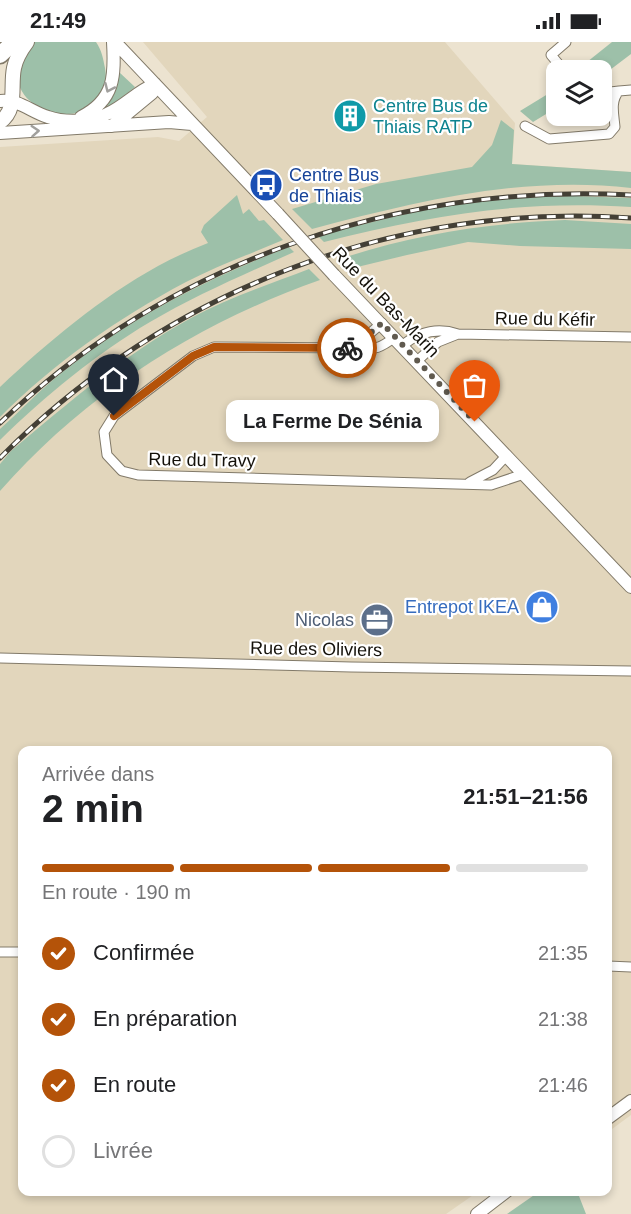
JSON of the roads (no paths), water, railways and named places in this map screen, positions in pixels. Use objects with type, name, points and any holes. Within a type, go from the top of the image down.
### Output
[{"type":"highway","points":[[0,55],[14,42]]},
{"type":"main road","points":[[0,122],[8,115],[6,101],[14,67],[27,42]]},
{"type":"main road","points":[[76,120],[98,107],[110,89],[114,76],[114,42]]},
{"type":"main road","name":"Rue du Bas-Marin","points":[[114,42],[631,587]]},
{"type":"main road","points":[[6,101],[47,117],[76,120],[106,115],[139,91],[155,84]]},
{"type":"main road","points":[[112,126],[152,93],[155,84]]},
{"type":"main road","points":[[0,133],[169,122],[192,124]]},
{"type":"main road","points":[[612,1115],[631,1101]]},
{"type":"main road","points":[[478,1212],[500,1196]]},
{"type":"street","points":[[555,60],[551,55],[566,42]]},
{"type":"street","points":[[612,92],[631,90]]},
{"type":"street","points":[[525,126],[549,139],[609,134],[615,129],[613,99],[619,92]]},
{"type":"street","points":[[358,348],[382,323]]},
{"type":"street","name":"Rue du Kéfir","points":[[399,341],[426,332],[444,330],[458,334],[631,337]]},
{"type":"street","name":"Rue du Kéfir","points":[[417,361],[438,342],[458,334]]},
{"type":"street","name":"Rue du Travy","points":[[399,341],[376,350],[214,347],[193,356],[114,416],[104,432],[107,455],[122,471],[138,475],[491,485],[524,474]]},
{"type":"street","name":"Rue du Travy","points":[[468,483],[493,470],[507,456]]},
{"type":"street","name":"Rue des Oliviers","points":[[0,658],[631,671]]},
{"type":"street","points":[[0,952],[18,952]]},
{"type":"street","points":[[612,966],[631,967]]},
{"type":"railway","points":[[0,423],[66,366],[137,317],[213,277],[292,244],[374,219],[458,203],[544,195],[631,195]]},
{"type":"railway","points":[[0,458],[65,399],[136,347],[211,304],[289,269],[371,243],[456,225],[543,217],[631,218]]},
{"type":"place","name":"Centre Bus de Thiais RATP","points":[[350,116]]},
{"type":"place","name":"Centre Bus de Thiais","points":[[266,185]]},
{"type":"place","name":"La Ferme De Sénia","points":[[475,422]]},
{"type":"place","name":"Entrepot IKEA","points":[[542,607]]},
{"type":"place","name":"Nicolas","points":[[377,620]]}]
